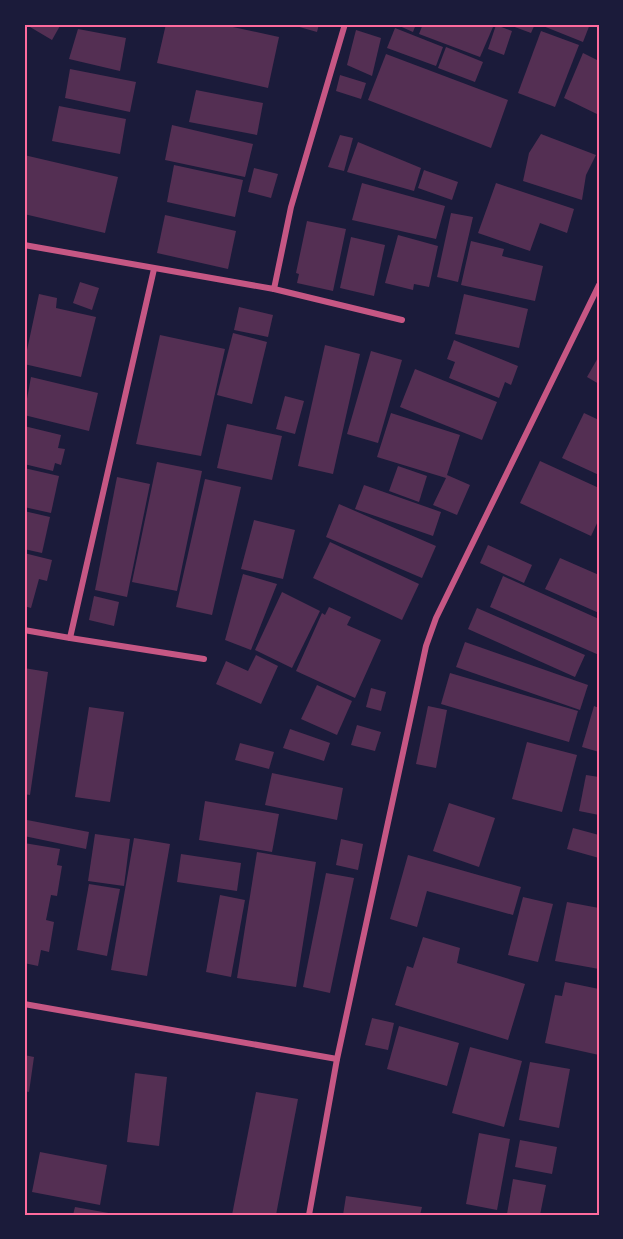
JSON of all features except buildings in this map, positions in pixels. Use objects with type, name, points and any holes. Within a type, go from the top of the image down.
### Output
[{"type":"street","points":[[274,289],[291,207],[345,24]]},
{"type":"street","points":[[24,245],[274,289],[402,320]]},
{"type":"street","points":[[70,638],[154,269]]},
{"type":"street","points":[[309,1215],[337,1059],[426,646],[436,618],[599,285]]},
{"type":"street","points":[[24,630],[204,659]]},
{"type":"street","points":[[24,1004],[337,1059]]}]
